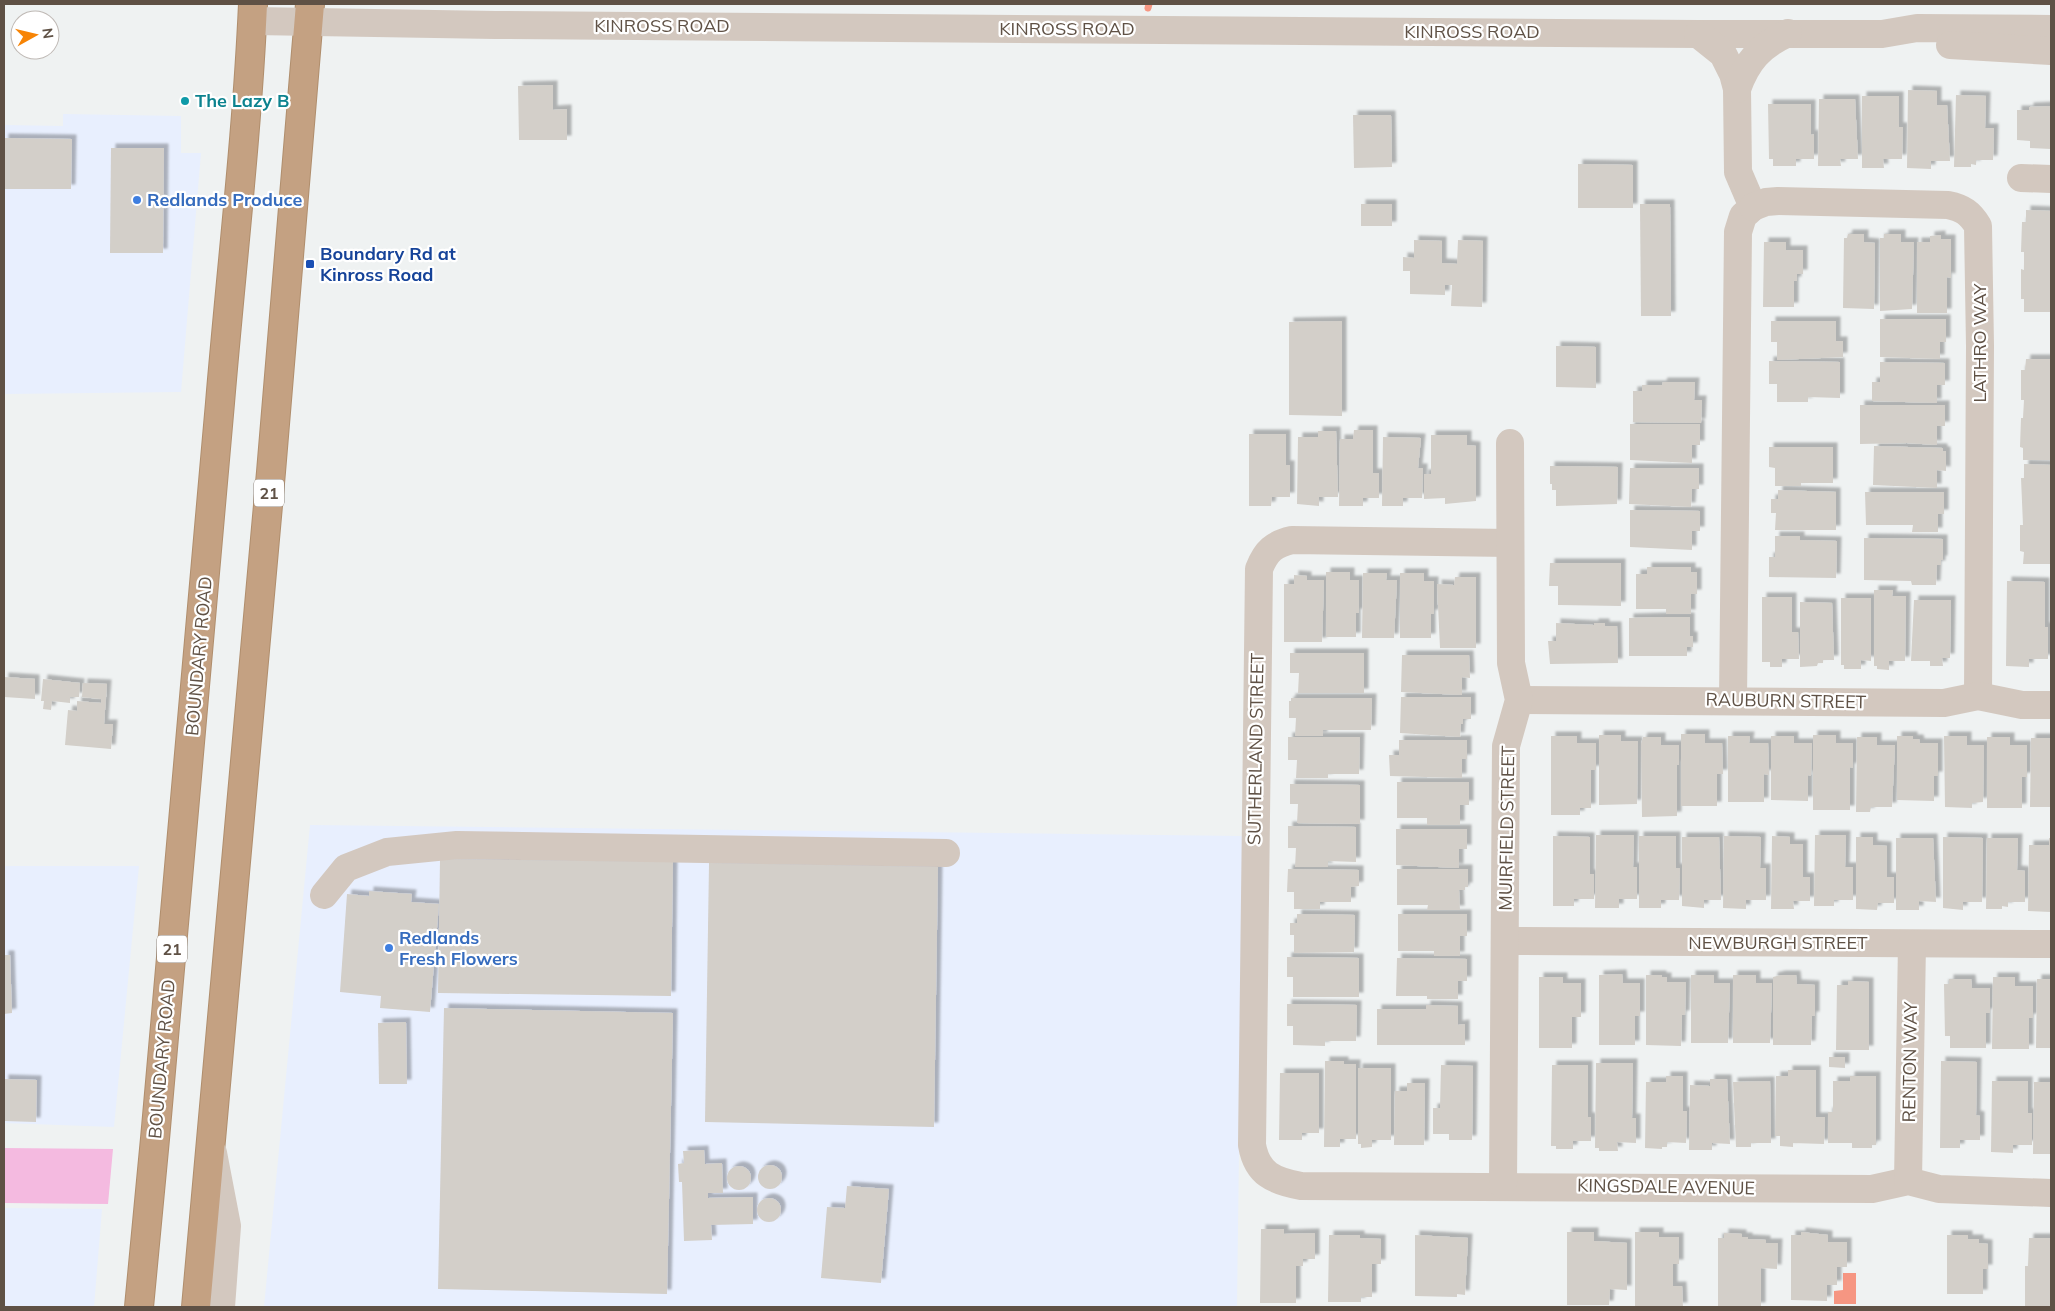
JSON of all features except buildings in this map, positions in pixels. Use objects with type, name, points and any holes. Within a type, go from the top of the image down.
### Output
[{"type":"highway","name":"BOUNDARY ROAD","points":[[139,1307],[204,592],[231,268],[250,83],[253,12]]},
{"type":"highway","name":"21","points":[[196,1307],[309,13]]},
{"type":"street","name":"KINROSS ROAD","points":[[253,12],[1698,34],[1882,34],[1917,28],[2051,29]]},
{"type":"street","points":[[1737,89],[1751,57],[1774,40],[1789,33]]},
{"type":"street","points":[[1698,34],[1723,54],[1737,89],[1738,172],[1753,207],[1743,216],[1738,232],[1733,700]]},
{"type":"street","name":"KINROSS ROAD","points":[[1882,34],[1912,42],[2051,51]]},
{"type":"street","points":[[2022,178],[2051,179]]},
{"type":"street","name":"LATHRO WAY","points":[[1753,207],[1766,202],[1778,201],[1948,205],[1960,207],[1971,214],[1978,226],[1980,346],[1978,696]]},
{"type":"street","name":"MUIRFIELD STREET","points":[[1503,1185],[1506,746],[1519,700],[1511,663],[1510,443]]},
{"type":"street","name":"SUTHERLAND STREET","points":[[1280,1182],[1266,1173],[1254,1159],[1252,1145],[1259,568],[1265,554],[1278,543],[1292,540],[1510,543]]},
{"type":"street","name":"RAUBURN STREET","points":[[1519,700],[1733,700],[1944,703],[1978,696],[2022,705],[2051,705]]},
{"type":"street","points":[[324,895],[346,868],[387,852],[457,845],[946,853]]},
{"type":"street","name":"NEWBURGH STREET","points":[[1504,941],[2051,944]]},
{"type":"street","name":"RENTON WAY","points":[[1908,1181],[1912,944]]},
{"type":"street","points":[[211,1141],[227,1226],[221,1307]]},
{"type":"street","name":"KINGSDALE AVENUE","points":[[1280,1182],[1301,1186],[1503,1185],[1872,1188],[1908,1181],[1939,1189],[2051,1192]]},
{"type":"shaded area","points":[[63,114],[181,116],[181,153],[201,153],[181,392],[4,394],[4,125],[63,126]]},
{"type":"shaded area","points":[[310,825],[1243,836],[1237,1307],[264,1307]]},
{"type":"shaded area","points":[[4,866],[139,866],[114,1127],[4,1123]]},
{"type":"shaded area","points":[[4,1148],[113,1149],[108,1204],[4,1203]]},
{"type":"shaded area","points":[[4,1208],[102,1209],[94,1307],[4,1307]]},
{"type":"shaded area","points":[[1843,1273],[1856,1273],[1856,1304],[1834,1304],[1834,1291],[1843,1290]]},
{"type":"waterway","points":[[1148,8],[1149,4]]},
{"type":"place","name":"The Lazy B","points":[[185,101]]},
{"type":"place","name":"Redlands Produce","points":[[137,200]]},
{"type":"place","name":"Boundary Rd at Kinross Road","points":[[310,264]]},
{"type":"place","name":"Redlands Fresh Flowers","points":[[389,948]]}]
